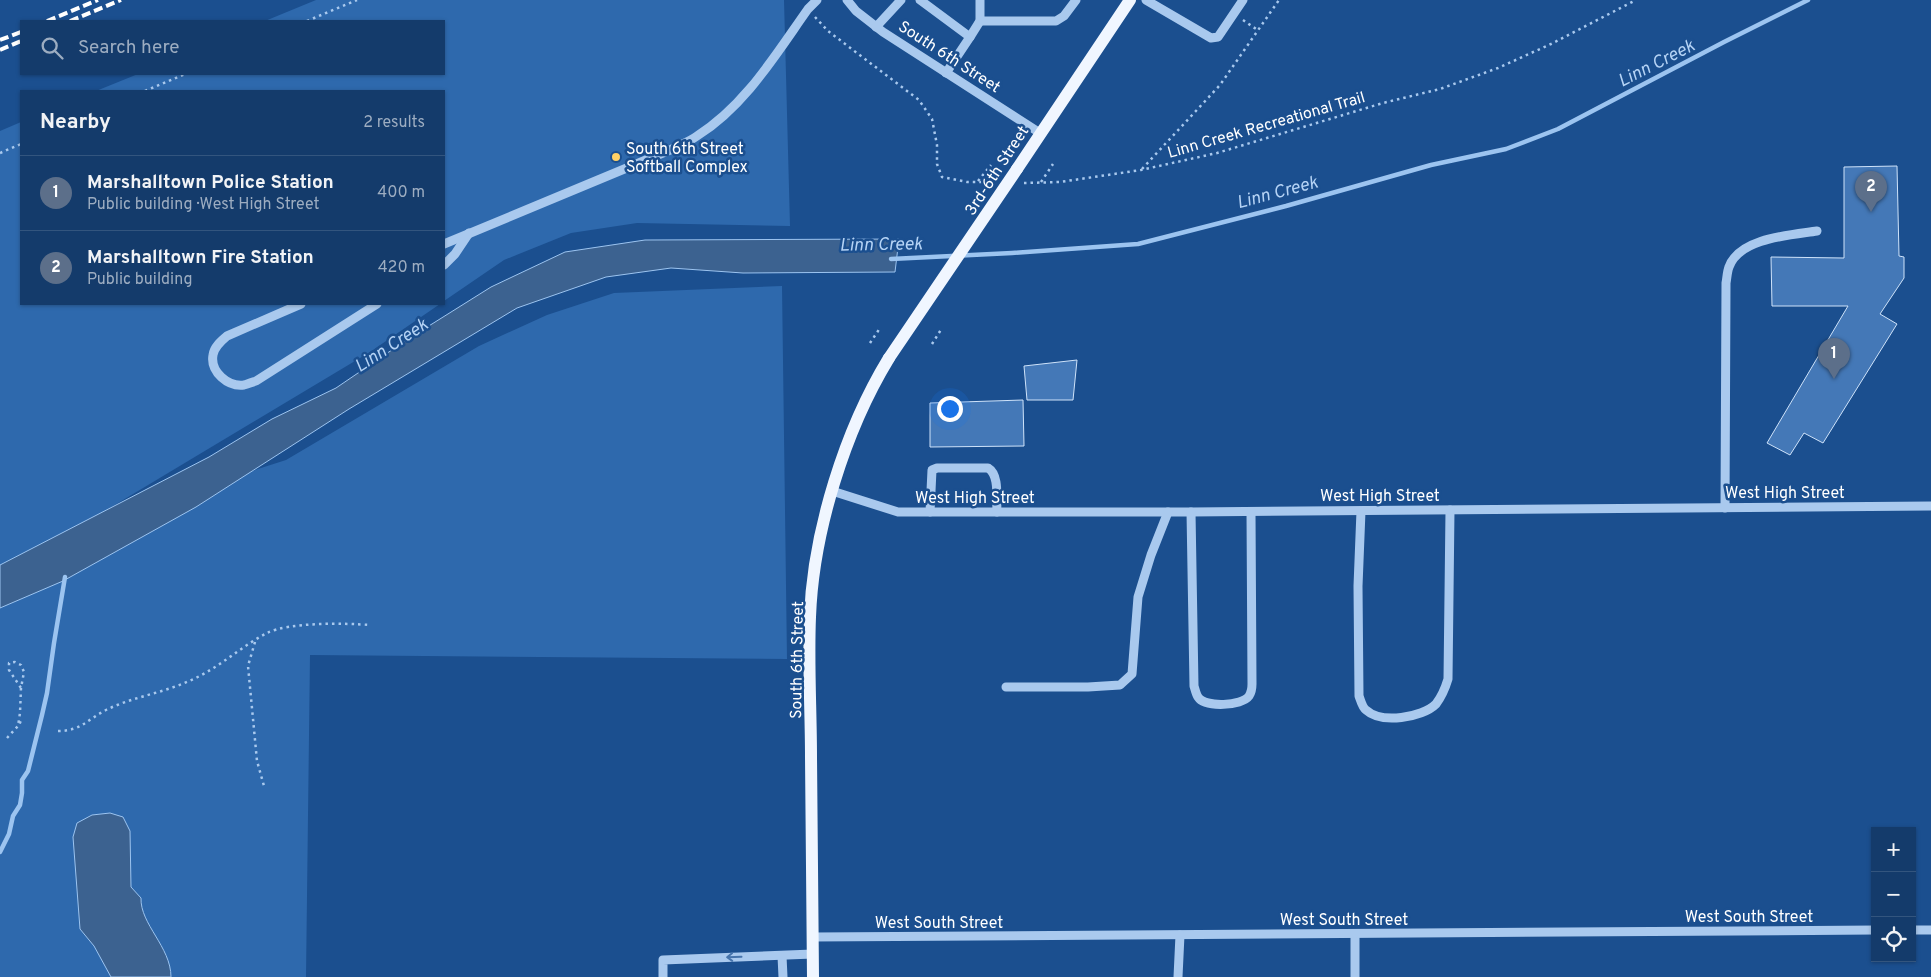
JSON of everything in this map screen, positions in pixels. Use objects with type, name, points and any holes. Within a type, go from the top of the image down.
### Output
[{"type":"main road","name":"3rd-6th Street","points":[[889,358],[1130,0]]},
{"type":"main road","name":"South 6th Street","points":[[813,977],[810,616],[818,548],[832,491],[851,437],[878,376],[889,358]]},
{"type":"street","points":[[445,244],[697,137],[720,120],[742,97],[808,9],[817,0]]},
{"type":"street","name":"South 6th Street","points":[[847,0],[856,11],[876,27],[1040,133]]},
{"type":"street","points":[[876,27],[901,0]]},
{"type":"street","points":[[920,0],[970,37]]},
{"type":"street","points":[[946,73],[980,21],[980,0]]},
{"type":"street","points":[[980,21],[1056,21],[1064,16],[1076,0]]},
{"type":"street","points":[[1146,0],[1211,38],[1218,37],[1243,0]]},
{"type":"street","points":[[1725,508],[1726,283],[1729,266],[1738,254],[1752,244],[1774,238],[1817,231]]},
{"type":"street","points":[[445,264],[455,254],[470,233]]},
{"type":"street","points":[[299,305],[227,336],[218,344],[213,354],[213,365],[219,375],[231,383],[243,385],[256,381],[375,305]]},
{"type":"street","points":[[930,512],[931,476],[932,470],[937,468],[988,468],[993,471],[997,512]]},
{"type":"street","name":"West High Street","points":[[832,491],[898,512],[1251,512],[1931,506]]},
{"type":"street","points":[[1361,510],[1358,586],[1359,696],[1364,709],[1374,717],[1390,719],[1411,716],[1434,705],[1444,693],[1448,679],[1450,510]]},
{"type":"street","points":[[1006,687],[1120,685],[1132,674],[1138,597],[1151,555],[1168,512]]},
{"type":"street","points":[[1191,512],[1194,686],[1197,697],[1204,702],[1218,705],[1241,702],[1249,696],[1252,684],[1251,512]]},
{"type":"street","name":"West South Street","points":[[813,937],[1871,930]]},
{"type":"street","points":[[1916,930],[1931,930]]},
{"type":"street","points":[[1355,934],[1355,977]]},
{"type":"street","points":[[1178,977],[1180,935]]},
{"type":"street","points":[[663,977],[663,960],[813,954]]},
{"type":"street","points":[[782,956],[783,977]]},
{"type":"path","points":[[309,20],[357,0]]},
{"type":"path","points":[[1141,170],[1220,85],[1279,0]]},
{"type":"path","name":"Linn Creek Recreational Trail","points":[[1016,183],[1041,183],[1141,170],[1217,153],[1383,103],[1440,89],[1498,68],[1551,44],[1636,0]]},
{"type":"path","points":[[808,9],[828,32],[919,100],[932,120],[937,145],[937,164],[942,177],[977,182],[997,182]]},
{"type":"path","points":[[1234,13],[1259,31]]},
{"type":"path","points":[[147,90],[183,75]]},
{"type":"path","points":[[0,154],[20,144]]},
{"type":"path","points":[[977,182],[990,164]]},
{"type":"path","points":[[1041,183],[1053,164]]},
{"type":"path","points":[[870,343],[880,328]]},
{"type":"path","points":[[932,344],[942,328]]},
{"type":"path","points":[[58,731],[70,731],[84,725],[106,710],[173,688],[198,677],[269,632],[344,623],[370,625]]},
{"type":"path","points":[[256,640],[248,666],[256,761],[264,786]]},
{"type":"path","points":[[6,738],[18,726],[24,672],[21,664],[10,663],[9,670],[21,688]]},
{"type":"path","points":[[19,722],[24,724]]},
{"type":"shaded area","name":"South 6th Street Softball Complex","points":[[316,0],[784,0],[790,226],[637,223],[571,233],[504,260],[445,300],[445,90],[98,90],[136,75],[445,75],[445,20],[267,20]]},
{"type":"shaded area","points":[[20,122],[20,305],[439,305],[370,352],[78,527],[286,460],[479,346],[547,315],[614,293],[782,286],[787,659],[310,655],[306,977],[0,977],[0,131]]},
{"type":"water","points":[[899,239],[895,272],[743,273],[671,268],[606,277],[517,308],[349,409],[196,507],[63,581],[0,608],[0,565],[209,457],[272,419],[336,388],[408,339],[491,287],[565,252],[645,240]]},
{"type":"water","points":[[110,813],[123,817],[130,831],[131,887],[141,898],[145,917],[166,956],[170,966],[171,977],[111,977],[94,946],[80,929],[73,837],[77,823],[92,815]]},
{"type":"building","points":[[1897,166],[1899,256],[1904,257],[1904,278],[1880,314],[1897,324],[1823,443],[1804,433],[1790,455],[1767,443],[1848,306],[1772,306],[1771,257],[1844,258],[1844,167]]},
{"type":"building","points":[[1077,360],[1073,400],[1027,400],[1024,366]]},
{"type":"building","points":[[1023,400],[1024,446],[930,447],[930,403]]},
{"type":"waterway","name":"Linn Creek","points":[[891,259],[1138,244],[1286,206],[1431,165],[1506,149],[1558,129],[1808,0]]},
{"type":"waterway","points":[[0,852],[9,834],[13,816],[20,805],[22,780],[28,771],[42,715],[65,577]]},
{"type":"railway","points":[[49,20],[98,0]]},
{"type":"railway","points":[[72,20],[121,0]]},
{"type":"railway","points":[[0,40],[20,32]]},
{"type":"railway","points":[[0,50],[20,41]]},
{"type":"place","name":"South 6th Street Softball Complex","points":[[616,157]]},
{"type":"place","name":"Marshalltown Fire Station","points":[[1871,212]]},
{"type":"place","name":"Marshalltown Police Station","points":[[1834,379]]}]
